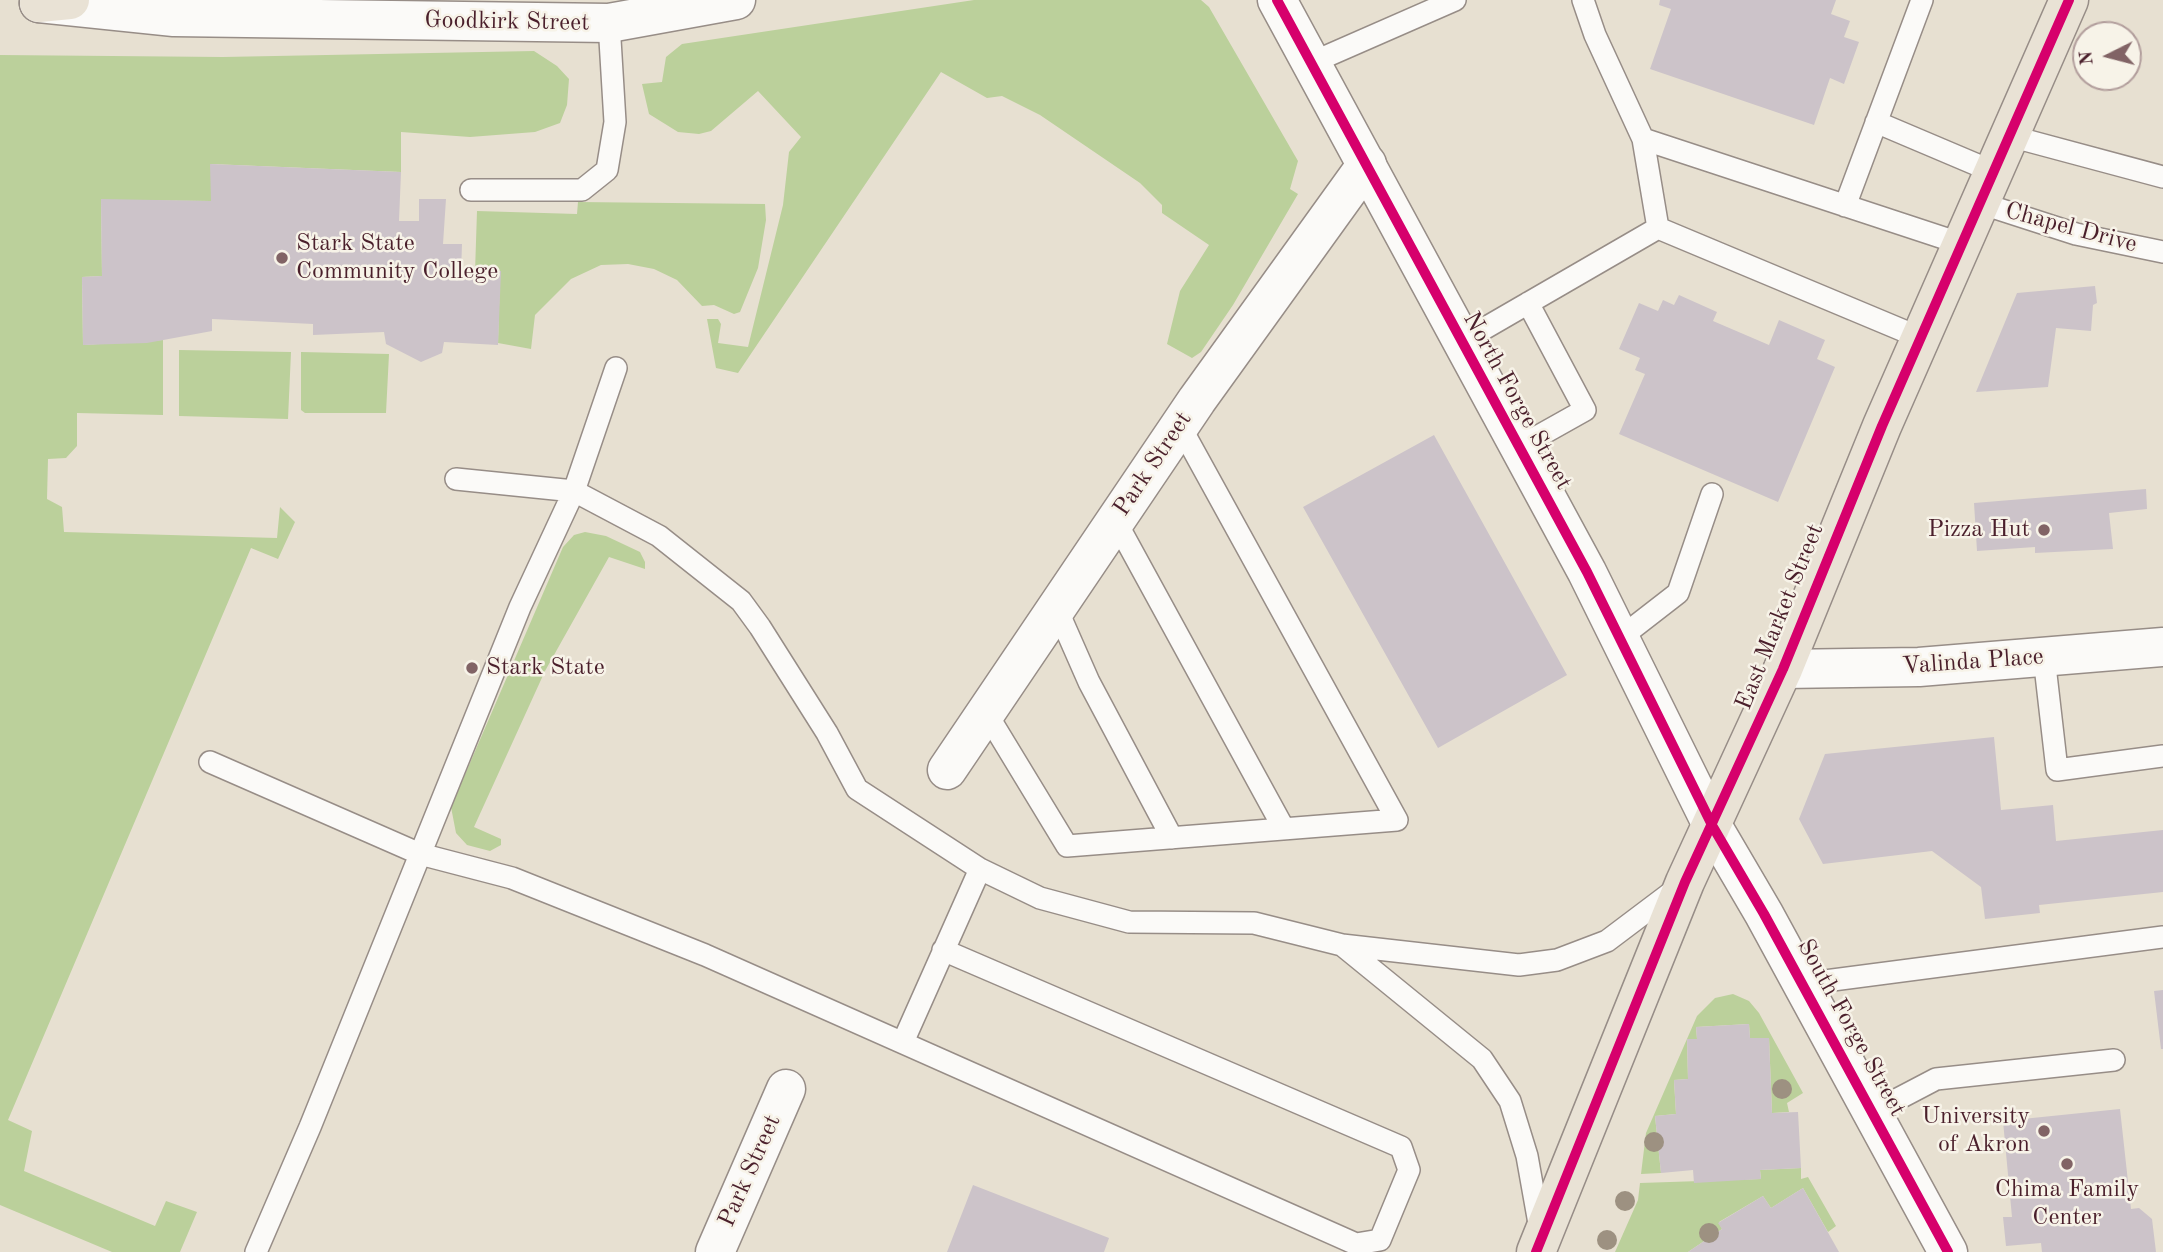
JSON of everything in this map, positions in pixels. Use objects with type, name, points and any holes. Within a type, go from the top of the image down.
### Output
[{"type":"main road","name":"East Market Street","points":[[1539,1245],[1685,882],[1713,827],[1783,669],[1845,513],[2069,0]]},
{"type":"street","name":"Goodkirk Street","points":[[45,1],[174,17],[609,23],[736,0]]},
{"type":"street","name":"North Forge Street","points":[[1277,0],[1620,638],[1713,827]]},
{"type":"street","name":"Park Street","points":[[947,770],[1180,426],[1367,164]]},
{"type":"street","name":"Valinda Place","points":[[1783,669],[1919,667],[2163,647]]},
{"type":"street","name":"South Forge Street","points":[[1713,827],[1873,1112],[1948,1252]]},
{"type":"street","name":"Park Street","points":[[715,1252],[786,1089]]},
{"type":"lane","points":[[1311,63],[1455,0]]},
{"type":"lane","points":[[1583,0],[1595,35],[1643,139],[1658,228]]},
{"type":"lane","points":[[1845,206],[1922,0]]},
{"type":"lane","points":[[471,190],[582,190],[607,170],[615,122],[609,23]]},
{"type":"lane","name":"Chapel Drive","points":[[1876,122],[1987,187],[2076,234],[2163,252]]},
{"type":"lane","points":[[2010,135],[2163,177]]},
{"type":"lane","points":[[1643,139],[1962,244]]},
{"type":"lane","points":[[1461,342],[1658,228]]},
{"type":"lane","points":[[1658,228],[1920,338]]},
{"type":"lane","points":[[1519,447],[1585,410],[1528,303]]},
{"type":"lane","points":[[256,1252],[520,607],[574,491],[616,368]]},
{"type":"lane","points":[[985,711],[1068,846],[1397,820],[1180,426]]},
{"type":"lane","points":[[456,479],[574,491],[659,536],[741,601],[760,626],[827,733],[856,789],[980,869],[1040,898],[1129,922],[1254,923],[1342,945],[1520,965],[1557,960],[1607,941],[1685,882]]},
{"type":"lane","points":[[1620,638],[1678,593],[1712,494]]},
{"type":"lane","points":[[1115,520],[1284,829]]},
{"type":"lane","points":[[1056,607],[1089,682],[1172,838]]},
{"type":"lane","points":[[2044,657],[2057,770],[2163,756]]},
{"type":"lane","points":[[211,762],[421,854],[512,878],[705,955],[1356,1244],[1380,1240],[1409,1170],[1401,1147],[943,950]]},
{"type":"lane","points":[[903,1042],[980,869]]},
{"type":"lane","points":[[1802,984],[2163,937]]},
{"type":"lane","points":[[1342,945],[1482,1059],[1510,1101],[1527,1156],[1539,1245]]},
{"type":"lane","points":[[1873,1112],[1936,1079],[2114,1060]]},
{"type":"green space","points":[[974,0],[1201,0],[1209,7],[1298,161],[1290,189],[1298,194],[1233,305],[1201,352],[1192,358],[1167,344],[1180,291],[1209,245],[1162,213],[1162,205],[1140,183],[1040,115],[1002,96],[987,98],[941,72],[738,373],[716,368],[707,319],[718,319],[721,324],[718,343],[748,347],[783,205],[789,152],[801,137],[758,91],[711,131],[699,134],[678,132],[649,114],[642,84],[662,82],[666,57],[682,44]]},
{"type":"green space","points":[[534,51],[557,66],[569,79],[567,105],[560,123],[535,132],[470,137],[401,132],[401,172],[211,164],[211,201],[101,200],[102,276],[82,277],[83,345],[163,340],[163,415],[77,413],[77,446],[66,458],[48,459],[47,499],[62,507],[64,532],[277,538],[280,507],[295,522],[278,559],[251,548],[8,1120],[32,1131],[24,1171],[155,1226],[166,1201],[197,1212],[180,1252],[112,1252],[0,1205],[0,55],[223,57]]},
{"type":"green space","points":[[578,202],[765,204],[766,220],[758,268],[740,312],[734,314],[714,305],[702,306],[677,280],[654,269],[628,264],[601,265],[571,279],[535,315],[531,349],[498,343],[500,271],[475,272],[477,211],[577,214]]},
{"type":"green space","points":[[179,350],[291,352],[288,419],[179,416]]},
{"type":"green space","points":[[301,352],[389,354],[386,413],[305,413],[301,410]]},
{"type":"green space","points":[[585,532],[606,536],[640,552],[645,569],[609,557],[545,671],[474,827],[501,839],[501,845],[490,851],[467,845],[456,833],[451,807],[563,547],[574,535]]},
{"type":"green space","points":[[1733,994],[1749,1001],[1759,1013],[1803,1093],[1787,1103],[1789,1112],[1772,1113],[1769,1038],[1750,1038],[1749,1024],[1696,1027],[1697,1039],[1687,1040],[1688,1079],[1674,1080],[1676,1114],[1655,1116],[1661,1173],[1641,1174],[1646,1133],[1697,1016],[1715,998]]},
{"type":"green space","points":[[1801,1168],[1801,1179],[1808,1177],[1836,1226],[1828,1232],[1803,1188],[1771,1208],[1763,1196],[1719,1222],[1722,1229],[1688,1252],[1615,1252],[1638,1200],[1640,1183],[1761,1179],[1760,1170]]},
{"type":"building","points":[[1660,0],[1836,0],[1831,14],[1850,21],[1844,37],[1859,42],[1844,84],[1830,78],[1814,125],[1650,69],[1671,9],[1659,5]]},
{"type":"building","name":"Stark State Community College","points":[[210,164],[401,172],[399,221],[419,221],[419,199],[446,199],[443,244],[462,244],[461,273],[501,271],[498,345],[444,342],[442,353],[421,362],[386,344],[384,332],[313,335],[313,324],[212,319],[212,331],[147,343],[83,345],[82,277],[102,276],[101,199],[211,201]]},
{"type":"building","points":[[2095,286],[2097,303],[2093,305],[2091,331],[2056,328],[2048,387],[1976,392],[2017,293]]},
{"type":"building","points":[[1679,295],[1717,312],[1713,321],[1769,345],[1779,320],[1825,340],[1817,359],[1835,367],[1778,502],[1619,434],[1645,374],[1635,370],[1640,358],[1619,349],[1639,303],[1658,311],[1663,300],[1674,305]]},
{"type":"building","points":[[1434,435],[1567,675],[1438,748],[1303,507]]},
{"type":"building","name":"Pizza Hut","points":[[2146,489],[2147,509],[2109,513],[2113,549],[2035,553],[2035,547],[1977,551],[1974,503]]},
{"type":"building","points":[[1994,737],[2001,810],[2053,805],[2056,841],[2163,830],[2163,892],[2039,905],[2040,913],[1985,919],[1981,887],[1932,851],[1823,864],[1799,819],[1825,754]]},
{"type":"building","points":[[2163,990],[2163,1049],[2161,1049],[2154,991]]},
{"type":"building","points":[[1749,1024],[1750,1038],[1769,1038],[1772,1113],[1798,1112],[1801,1168],[1760,1170],[1761,1179],[1694,1183],[1693,1170],[1661,1173],[1655,1116],[1676,1114],[1674,1080],[1688,1079],[1687,1039],[1697,1039],[1696,1027]]},
{"type":"building","name":"Chima Family Center","points":[[2120,1109],[2131,1209],[2139,1208],[2152,1219],[2156,1252],[2042,1252],[2041,1243],[2006,1246],[2003,1217],[2012,1217],[2003,1121]]},
{"type":"building","points":[[973,1185],[1109,1238],[1104,1252],[947,1252]]},
{"type":"building","points":[[1803,1188],[1839,1252],[1688,1252],[1722,1229],[1718,1223],[1763,1196],[1771,1208]]},
{"type":"cycle path","points":[[1277,0],[1587,572],[1713,827],[1764,914],[1948,1252]]},
{"type":"cycle path","points":[[1536,1252],[1685,882],[1783,669],[1882,426],[2069,0]]},
{"type":"place","name":"Stark State Community College","points":[[282,258]]},
{"type":"place","name":"Pizza Hut","points":[[2044,530]]},
{"type":"place","name":"Stark State","points":[[472,668]]},
{"type":"place","name":"University of Akron","points":[[2044,1131]]},
{"type":"place","name":"Chima Family Center","points":[[2067,1164]]}]
